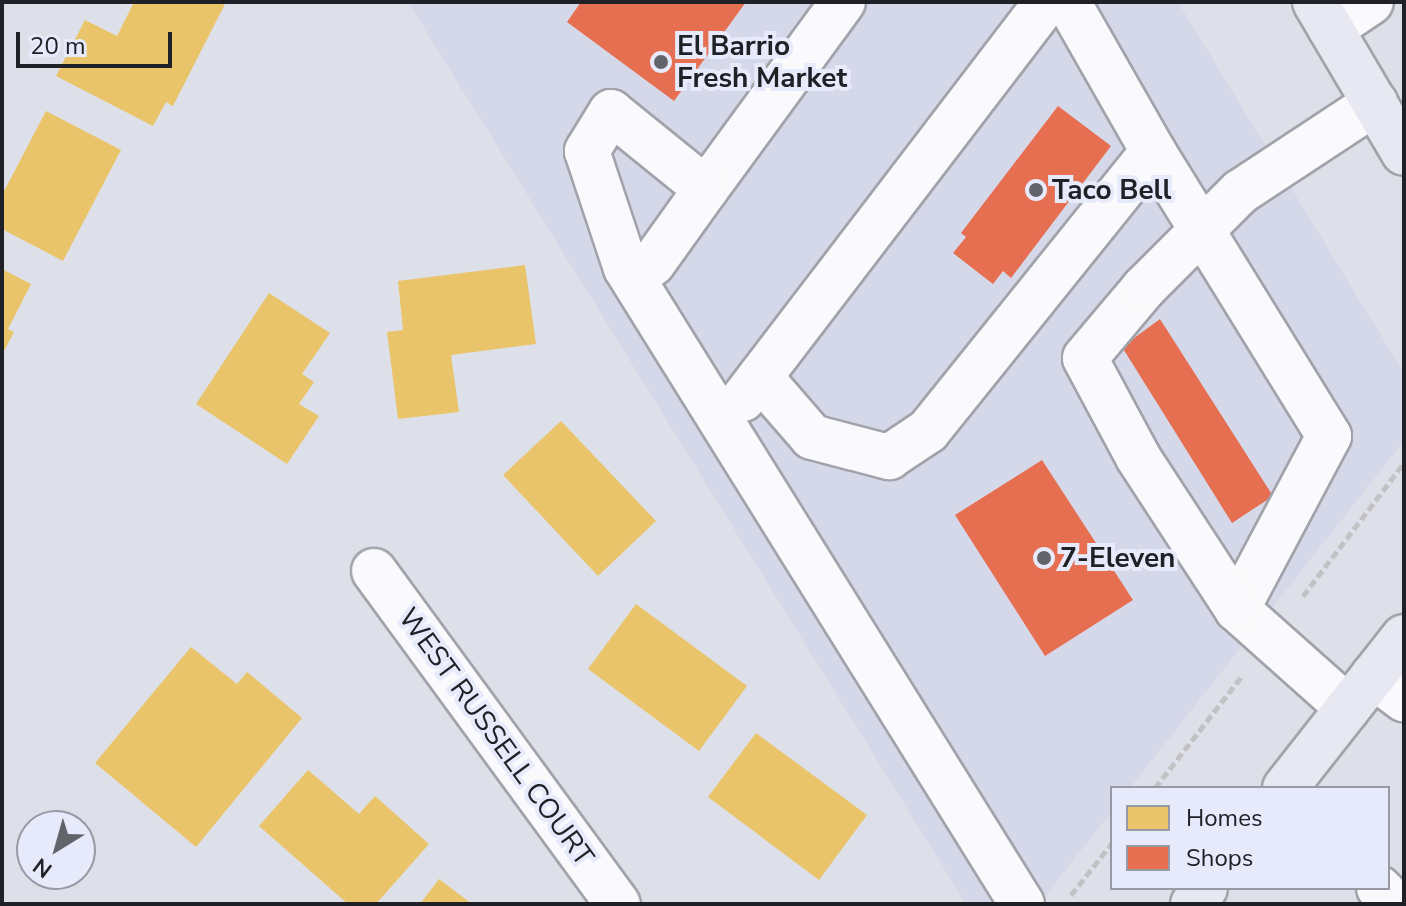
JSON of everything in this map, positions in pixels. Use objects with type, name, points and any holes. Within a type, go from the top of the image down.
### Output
[{"type":"main road","points":[[1323,16],[1404,153]]},
{"type":"main road","points":[[1287,786],[1375,694],[1404,637]]},
{"type":"street","points":[[633,278],[653,263],[843,2]]},
{"type":"street","points":[[725,423],[1046,2]]},
{"type":"street","points":[[1068,2],[1153,151],[1329,436],[1237,609]]},
{"type":"street","points":[[1323,16],[1371,2]]},
{"type":"street","points":[[1375,103],[1240,192],[1144,288],[1085,358],[1138,457],[1237,609],[1375,694]]},
{"type":"street","points":[[706,189],[611,112],[587,151],[633,278],[1022,904]]},
{"type":"street","points":[[760,377],[812,437],[889,457],[928,431],[1153,151]]},
{"type":"street","name":"WEST RUSSELL COURT","points":[[374,571],[618,904]]},
{"type":"path","points":[[1064,904],[1110,846]]},
{"type":"shaded area","points":[[408,2],[1178,2],[1404,373],[1404,441],[1132,786],[1110,786],[1110,814],[1039,904],[966,904]]},
{"type":"building: Homes","points":[[134,2],[226,2],[173,106],[166,102],[153,126],[56,76],[85,20],[117,36]]},
{"type":"building: Homes","points":[[46,111],[121,150],[63,261],[2,229],[2,195]]},
{"type":"building: Homes","points":[[525,265],[536,344],[451,355],[459,412],[398,419],[387,332],[403,330],[398,281]]},
{"type":"building: Homes","points":[[2,269],[31,284],[8,329],[14,332],[2,355]]},
{"type":"building: Homes","points":[[269,293],[330,333],[302,374],[314,382],[299,404],[319,416],[287,464],[196,404]]},
{"type":"building: Homes","points":[[561,421],[656,521],[598,576],[503,475]]},
{"type":"building: Homes","points":[[636,604],[747,686],[699,751],[588,669]]},
{"type":"building: Homes","points":[[191,647],[237,684],[247,672],[302,718],[196,847],[95,763]]},
{"type":"building: Homes","points":[[756,733],[867,815],[819,880],[708,797]]},
{"type":"building: Homes","points":[[308,770],[359,814],[375,796],[429,844],[376,904],[348,904],[259,826]]},
{"type":"building: Homes","points":[[439,879],[472,904],[420,904]]},
{"type":"building: Shops","name":"El Barrio Fresh Market","points":[[581,2],[746,2],[674,101],[567,22]]},
{"type":"building: Shops","name":"Taco Bell","points":[[1058,106],[1111,146],[1011,278],[1003,271],[993,284],[953,253],[966,237],[961,233]]},
{"type":"building: Shops","points":[[1160,319],[1273,496],[1232,523],[1122,347]]},
{"type":"building: Shops","name":"7-Eleven","points":[[1042,460],[1133,600],[1045,656],[955,515]]},
{"type":"place","name":"El Barrio Fresh Market","points":[[661,62]]},
{"type":"place","name":"Taco Bell","points":[[1036,190]]},
{"type":"place","name":"7-Eleven","points":[[1044,558]]}]
